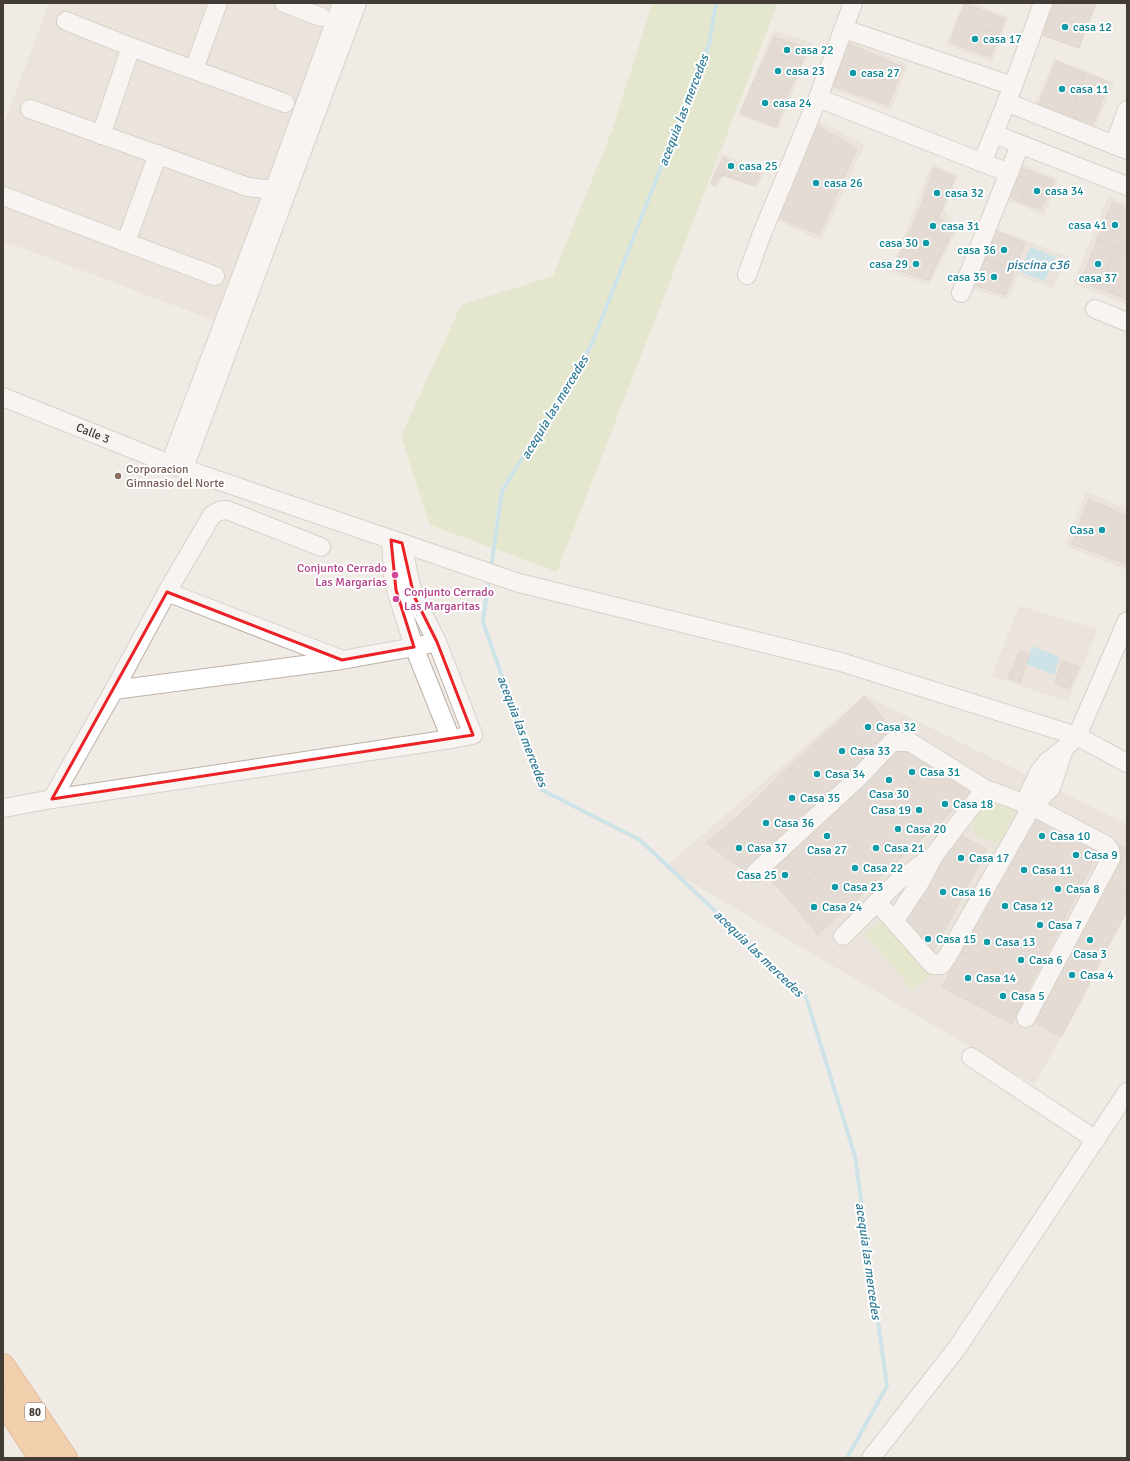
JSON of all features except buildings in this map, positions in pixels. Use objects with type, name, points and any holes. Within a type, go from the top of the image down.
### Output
[{"type":"highway","name":"80","points":[[3,1365],[66,1458]]},
{"type":"highway","name":"80","points":[[3,1401],[40,1458]]},
{"type":"street","points":[[194,70],[218,3]]},
{"type":"street","points":[[284,3],[321,17]]},
{"type":"street","points":[[277,198],[342,3]]},
{"type":"street","points":[[177,466],[277,198],[357,3]]},
{"type":"street","points":[[747,275],[761,236],[818,98],[853,3]]},
{"type":"street","points":[[982,163],[1010,94],[1043,3]]},
{"type":"street","points":[[66,21],[131,47],[285,103]]},
{"type":"street","points":[[844,29],[1010,94],[1121,148],[1127,110]]},
{"type":"street","points":[[101,135],[131,47]]},
{"type":"street","points":[[818,98],[1009,173]]},
{"type":"street","points":[[30,109],[277,198]]},
{"type":"street","points":[[994,134],[1127,186]]},
{"type":"street","points":[[961,293],[1020,145]]},
{"type":"street","points":[[126,242],[158,154]]},
{"type":"street","points":[[3,196],[215,276]]},
{"type":"street","points":[[1095,309],[1127,322]]},
{"type":"street","name":"Calle 3","points":[[3,397],[177,466],[519,583],[841,662],[1078,736],[1127,763]]},
{"type":"street","points":[[52,799],[114,690],[167,592],[212,515],[219,510],[227,510],[321,547]]},
{"type":"street","points":[[4,808],[52,799],[451,740],[473,735],[437,642],[414,596],[396,541]]},
{"type":"street","points":[[396,541],[393,576],[396,590],[414,647],[451,740]]},
{"type":"street","points":[[167,592],[342,660]]},
{"type":"street","points":[[878,903],[895,920],[910,940],[933,965],[941,965],[948,957],[1028,805],[1051,788],[1064,749],[1078,736],[1127,621]]},
{"type":"street","points":[[114,690],[342,660],[437,642]]},
{"type":"street","points":[[755,873],[858,778],[892,742],[910,742],[985,789],[1028,805],[1106,845],[1110,850],[1111,858],[1026,1018]]},
{"type":"street","points":[[895,920],[919,884],[935,854],[985,789]]},
{"type":"street","points":[[843,936],[878,903],[898,881],[935,854]]},
{"type":"street","points":[[971,1057],[1096,1140]]},
{"type":"street","points":[[871,1458],[957,1348],[1127,1092]]},
{"type":"highlighted area","points":[[391,540],[402,543],[414,596],[437,642],[473,735],[52,799],[167,592],[342,660],[414,647],[396,590]]},
{"type":"shaded area","points":[[49,3],[368,3],[245,332],[3,241],[3,126]]},
{"type":"shaded area","points":[[962,3],[973,3],[1009,17],[992,62],[946,45]]},
{"type":"shaded area","points":[[773,30],[813,43],[778,130],[738,115]]},
{"type":"shaded area","points":[[846,39],[908,64],[891,111],[828,88]]},
{"type":"shaded area","points":[[1054,58],[1114,82],[1095,129],[1034,106]]},
{"type":"shaded area","name":"casa 26","points":[[814,118],[865,145],[821,241],[771,218]]},
{"type":"shaded area","name":"casa 25","points":[[721,153],[765,172],[757,188],[725,175],[716,187],[709,185]]},
{"type":"shaded area","points":[[1018,162],[1059,179],[1044,215],[1003,199]]},
{"type":"shaded area","points":[[932,164],[959,175],[944,211],[959,227],[929,285],[890,272]]},
{"type":"shaded area","points":[[1108,196],[1127,204],[1127,305],[1073,284]]},
{"type":"shaded area","points":[[992,227],[1067,256],[1053,289],[1018,276],[1008,300],[968,288]]},
{"type":"shaded area","name":"Casa","points":[[1086,491],[1127,509],[1127,570],[1065,546]]},
{"type":"shaded area","points":[[1019,606],[1098,629],[1068,702],[992,676]]},
{"type":"shaded area","points":[[864,695],[1127,824],[1127,912],[1035,1085],[665,867]]},
{"type":"green space","points":[[652,3],[778,3],[557,572],[430,525],[401,436],[461,305],[553,276],[613,128]]},
{"type":"green space","points":[[984,794],[1018,805],[999,845],[974,834],[973,808],[984,806]]},
{"type":"green space","points":[[892,915],[936,974],[912,990],[865,933]]},
{"type":"water","name":"piscina c36","points":[[1030,247],[1056,257],[1045,281],[1020,272]]},
{"type":"water","points":[[1032,646],[1060,657],[1054,675],[1026,664]]},
{"type":"waterway","name":"acequia las mercedes","points":[[491,568],[502,491],[591,346],[709,45],[716,3]]},
{"type":"waterway","name":"acequia las mercedes","points":[[489,577],[483,622],[542,790],[640,840],[806,997],[855,1156],[887,1386],[847,1458]]},
{"type":"place","name":"casa 12","points":[[1065,27]]},
{"type":"place","name":"casa 17","points":[[975,39]]},
{"type":"place","name":"casa 22","points":[[787,50]]},
{"type":"place","name":"casa 23","points":[[778,71]]},
{"type":"place","name":"casa 27","points":[[853,73]]},
{"type":"place","name":"casa 11","points":[[1062,89]]},
{"type":"place","name":"casa 24","points":[[765,103]]},
{"type":"place","name":"casa 25","points":[[731,166]]},
{"type":"place","name":"casa 26","points":[[816,183]]},
{"type":"place","name":"casa 34","points":[[1037,191]]},
{"type":"place","name":"casa 32","points":[[937,193]]},
{"type":"place","name":"casa 41","points":[[1115,225]]},
{"type":"place","name":"casa 31","points":[[933,226]]},
{"type":"place","name":"casa 30","points":[[926,243]]},
{"type":"place","name":"casa 36","points":[[1004,250]]},
{"type":"place","name":"casa 29","points":[[916,264]]},
{"type":"place","name":"casa 37","points":[[1098,264]]},
{"type":"place","name":"casa 35","points":[[994,277]]},
{"type":"place","name":"Corporacion Gimnasio del Norte","points":[[118,476]]},
{"type":"place","name":"Casa","points":[[1102,530]]},
{"type":"place","name":"Conjunto Cerrado Las Margarias","points":[[395,575]]},
{"type":"place","name":"Conjunto Cerrado Las Margaritas","points":[[396,599]]},
{"type":"place","name":"Casa 32","points":[[868,727]]},
{"type":"place","name":"Casa 33","points":[[842,751]]},
{"type":"place","name":"Casa 31","points":[[912,772]]},
{"type":"place","name":"Casa 34","points":[[817,774]]},
{"type":"place","name":"Casa 30","points":[[889,780]]},
{"type":"place","name":"Casa 35","points":[[792,798]]},
{"type":"place","name":"Casa 18","points":[[945,804]]},
{"type":"place","name":"Casa 19","points":[[919,810]]},
{"type":"place","name":"Casa 36","points":[[766,823]]},
{"type":"place","name":"Casa 20","points":[[898,829]]},
{"type":"place","name":"Casa 27","points":[[827,836]]},
{"type":"place","name":"Casa 10","points":[[1042,836]]},
{"type":"place","name":"Casa 37","points":[[739,848]]},
{"type":"place","name":"Casa 21","points":[[876,848]]},
{"type":"place","name":"Casa 9","points":[[1076,855]]},
{"type":"place","name":"Casa 17","points":[[961,858]]},
{"type":"place","name":"Casa 22","points":[[855,868]]},
{"type":"place","name":"Casa 11","points":[[1024,870]]},
{"type":"place","name":"Casa 25","points":[[785,875]]},
{"type":"place","name":"Casa 23","points":[[835,887]]},
{"type":"place","name":"Casa 8","points":[[1058,889]]},
{"type":"place","name":"Casa 16","points":[[943,892]]},
{"type":"place","name":"Casa 12","points":[[1005,906]]},
{"type":"place","name":"Casa 24","points":[[814,907]]},
{"type":"place","name":"Casa 7","points":[[1040,925]]},
{"type":"place","name":"Casa 15","points":[[928,939]]},
{"type":"place","name":"Casa 3","points":[[1090,940]]},
{"type":"place","name":"Casa 13","points":[[987,942]]},
{"type":"place","name":"Casa 6","points":[[1021,960]]},
{"type":"place","name":"Casa 4","points":[[1072,975]]},
{"type":"place","name":"Casa 14","points":[[968,978]]},
{"type":"place","name":"Casa 5","points":[[1003,996]]}]
